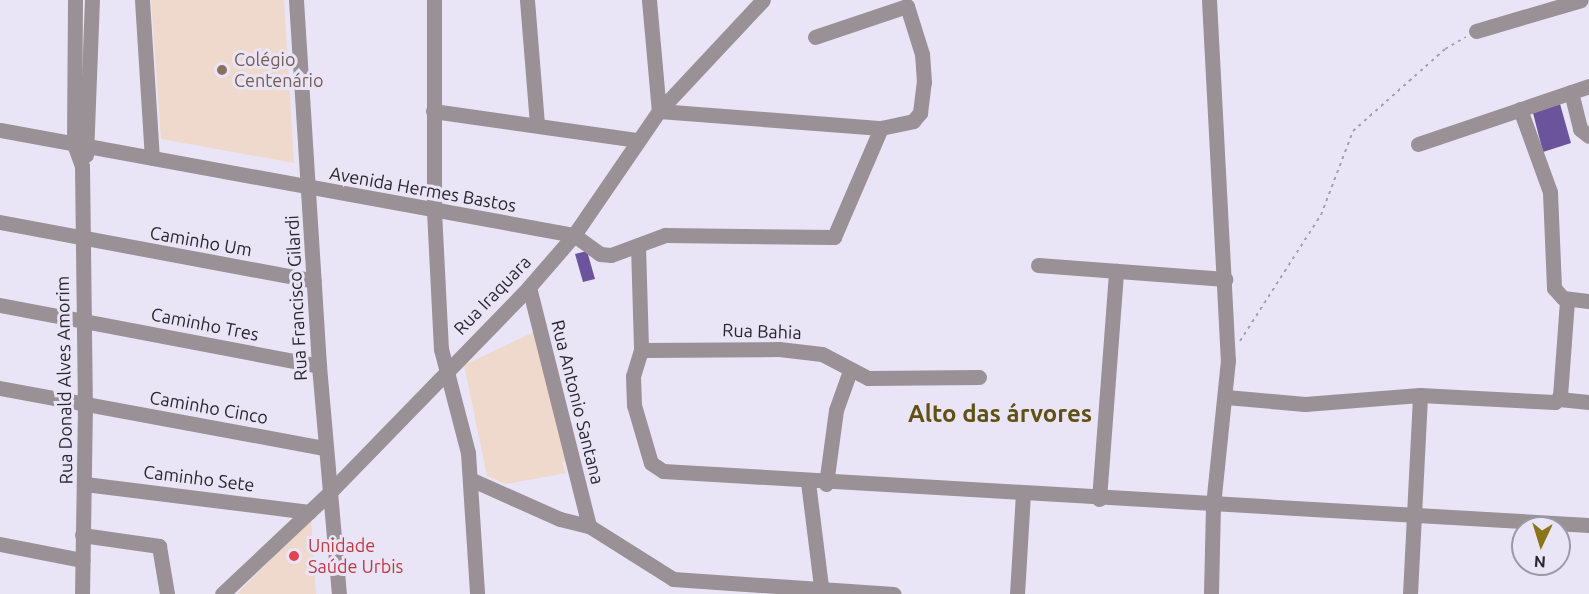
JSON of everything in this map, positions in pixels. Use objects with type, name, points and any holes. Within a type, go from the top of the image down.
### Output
[{"type":"street","points":[[74,144],[75,0]]},
{"type":"street","points":[[90,147],[92,0]]},
{"type":"street","points":[[142,0],[152,158]]},
{"type":"street","name":"Rua Francisco Gilardi","points":[[296,0],[319,366],[339,594]]},
{"type":"street","points":[[434,0],[434,211],[444,371],[468,453],[477,594]]},
{"type":"street","points":[[527,0],[537,125]]},
{"type":"street","points":[[649,0],[659,111],[881,128],[913,121],[920,113],[922,54],[907,6],[815,37]]},
{"type":"street","name":"Rua Iraquara","points":[[222,594],[329,493],[444,371],[529,287],[574,235],[636,140],[659,111],[763,0]]},
{"type":"street","points":[[1209,0],[1228,360],[1226,397],[1213,505],[1211,594]]},
{"type":"street","points":[[1476,31],[1581,0]]},
{"type":"street","points":[[75,74],[91,73]]},
{"type":"street","points":[[1418,144],[1589,86]]},
{"type":"street","points":[[1571,92],[1580,129],[1589,136]]},
{"type":"street","points":[[1520,109],[1550,192],[1554,288],[1567,300],[1589,301]]},
{"type":"street","points":[[433,111],[636,140]]},
{"type":"street","name":"Avenida Hermes Bastos","points":[[0,129],[309,188],[574,235],[600,254],[638,246],[665,235],[834,237],[881,128]]},
{"type":"street","name":"Rua Donald Alves Amorim","points":[[74,144],[82,166],[85,405],[82,594]]},
{"type":"street","name":"Rua Donald Alves Amorim","points":[[82,166],[90,147]]},
{"type":"street","name":"Caminho Um","points":[[0,222],[314,281]]},
{"type":"street","points":[[638,246],[641,350],[632,386],[651,463],[670,472],[826,484],[1414,518],[1589,525]]},
{"type":"street","points":[[1038,265],[1225,279]]},
{"type":"street","points":[[1099,499],[1116,271]]},
{"type":"street","name":"Rua Antonio Santana","points":[[529,287],[589,526]]},
{"type":"street","points":[[1559,399],[1567,300]]},
{"type":"street","name":"Caminho Tres","points":[[0,305],[319,366]]},
{"type":"street","name":"Rua Bahia","points":[[641,350],[803,351],[836,359],[850,371],[893,381],[979,376]]},
{"type":"street","points":[[826,484],[836,410],[850,371]]},
{"type":"street","name":"Caminho Cinco","points":[[0,388],[325,448]]},
{"type":"street","points":[[1226,397],[1305,404],[1420,394],[1551,403],[1559,399],[1589,402]]},
{"type":"street","points":[[1410,594],[1420,394]]},
{"type":"street","points":[[470,479],[560,519],[589,526],[673,579],[822,592],[893,594]]},
{"type":"street","points":[[808,482],[822,592]]},
{"type":"street","name":"Caminho Sete","points":[[85,484],[309,512]]},
{"type":"street","points":[[1017,594],[1023,494]]},
{"type":"street","points":[[82,535],[159,546],[167,594]]},
{"type":"street","points":[[0,544],[82,560]]},
{"type":"path","points":[[1228,360],[1321,216],[1353,130],[1445,49],[1476,31]]},
{"type":"shaded area","name":"Colégio Centenário","points":[[151,0],[284,0],[294,163],[161,139]]},
{"type":"shaded area","points":[[534,332],[568,460],[562,462],[566,473],[506,484],[487,476],[464,365]]},
{"type":"shaded area","name":"Unidade Saúde Urbis","points":[[311,517],[316,594],[237,594]]},
{"type":"building","points":[[1560,104],[1571,143],[1543,152],[1533,113]]},
{"type":"building","points":[[587,251],[595,279],[583,282],[575,254]]},
{"type":"place","name":"Colégio Centenário","points":[[222,70]]},
{"type":"place","name":"Unidade Saúde Urbis","points":[[294,556]]},
{"type":"district","name":"Alto das árvores","points":[[1000,414]]}]
